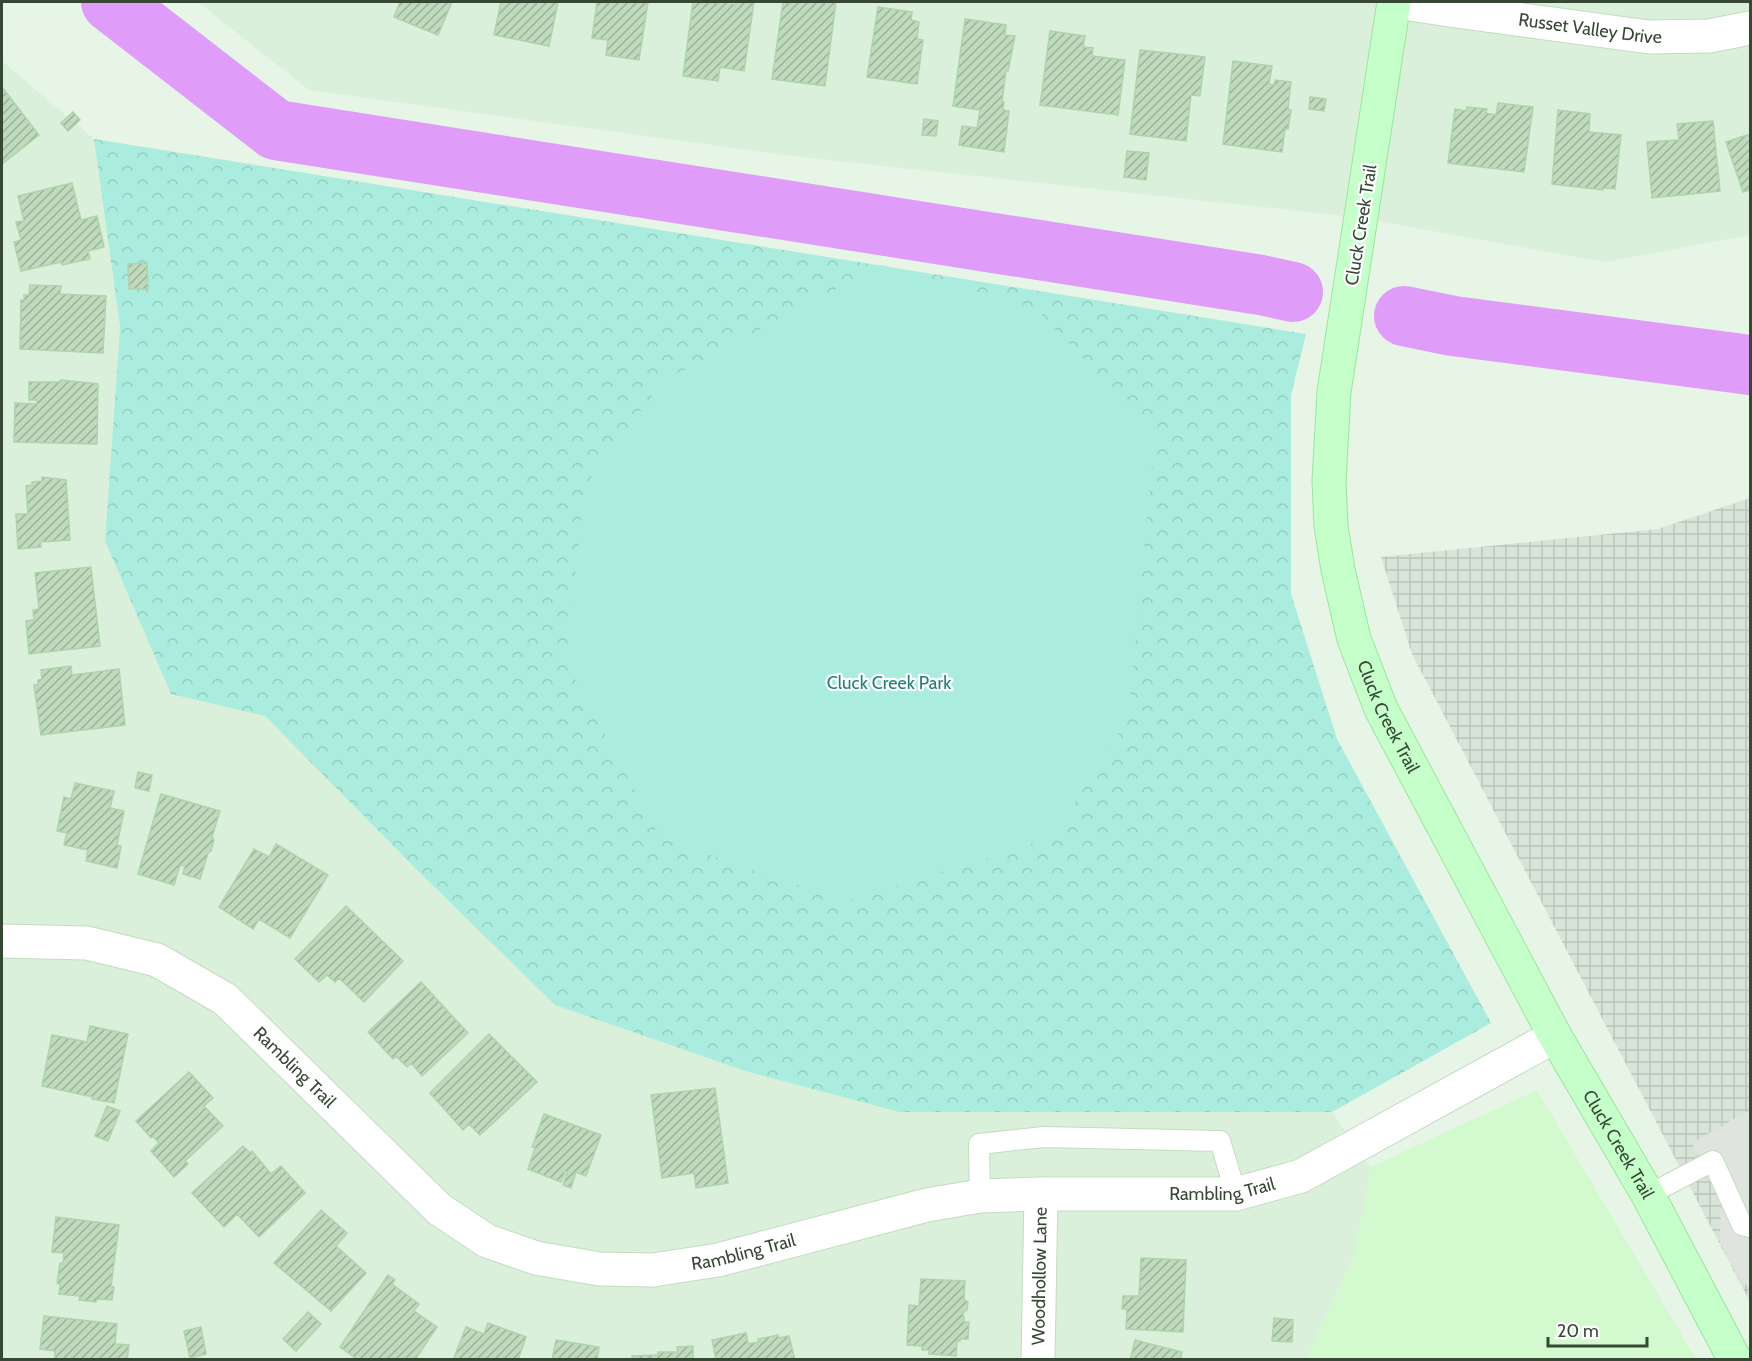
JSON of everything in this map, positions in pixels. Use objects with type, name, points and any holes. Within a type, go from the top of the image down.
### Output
[{"type":"street","name":"Russet Valley Drive","points":[[1395,2],[1649,37],[1710,36],[1750,28]]},
{"type":"street","name":"Cluck Creek Trail","points":[[1395,2],[1334,392],[1329,481],[1330,526],[1354,639],[1381,709],[1555,1036],[1648,1195],[1735,1359]]},
{"type":"street","name":"Rambling Trail","points":[[2,941],[87,943],[157,960],[225,999],[439,1209],[487,1241],[536,1258],[599,1269],[653,1270],[718,1260],[927,1205],[980,1196],[1236,1194],[1301,1176],[1555,1036]]},
{"type":"street","name":"Woodhollow Lane","points":[[1038,1359],[1041,1194]]},
{"type":"lane","points":[[980,1196],[979,1144],[1044,1137],[1220,1141],[1236,1194]]},
{"type":"lane","points":[[1648,1195],[1713,1161],[1742,1225],[1750,1227]]},
{"type":"shaded area","points":[[198,2],[1750,2],[1750,235],[1605,262],[1355,217],[793,156],[309,90]]},
{"type":"shaded area","points":[[2,61],[94,139],[120,327],[105,541],[171,694],[265,716],[422,875],[555,1005],[745,1071],[899,1112],[1332,1112],[1371,1167],[1355,1253],[1306,1359],[2,1359]]},
{"type":"shaded area","points":[[1750,498],[1750,1302],[1412,654],[1381,557],[1658,529]]},
{"type":"shaded area","points":[[1537,1090],[1696,1359],[1306,1359],[1355,1253],[1371,1167]]},
{"type":"shaded area","points":[[1750,1110],[1750,1288],[1739,1279],[1720,1243],[1721,1204],[1692,1143]]},
{"type":"green space","name":"Cluck Creek Park","points":[[94,139],[1306,334],[1291,395],[1291,594],[1337,739],[1491,1023],[1332,1112],[899,1112],[745,1071],[555,1005],[422,875],[265,716],[171,694],[105,541],[120,327]]},
{"type":"green space","points":[[882,265],[1035,308],[1155,434],[1128,719],[1052,838],[846,901],[660,838],[566,661],[585,486],[663,381]]},
{"type":"building","points":[[400,2],[452,2],[438,35],[394,17]]},
{"type":"building","points":[[501,2],[558,2],[549,46],[494,35]]},
{"type":"building","points":[[597,2],[648,2],[639,60],[606,55],[608,40],[592,38]]},
{"type":"building","points":[[693,2],[732,2],[735,5],[736,2],[754,2],[744,71],[720,67],[718,81],[683,76]]},
{"type":"building","points":[[783,2],[836,2],[825,86],[772,79]]},
{"type":"building","points":[[878,7],[912,12],[911,20],[919,22],[917,39],[923,40],[917,84],[867,77]]},
{"type":"building","points":[[965,19],[1006,25],[1005,35],[1015,36],[1008,71],[1006,71],[1002,102],[1004,102],[1003,110],[1009,111],[1004,152],[959,145],[962,126],[977,128],[980,110],[953,106]]},
{"type":"building","points":[[1050,31],[1085,36],[1083,47],[1093,48],[1092,56],[1125,60],[1118,115],[1040,105]]},
{"type":"building","points":[[1140,50],[1205,57],[1200,96],[1191,95],[1186,141],[1130,134]]},
{"type":"building","points":[[1233,61],[1272,66],[1269,84],[1274,85],[1275,80],[1291,82],[1288,109],[1291,110],[1288,129],[1285,129],[1282,152],[1223,144]]},
{"type":"building","points":[[2,87],[39,135],[2,164]]},
{"type":"building","points":[[1310,97],[1326,99],[1324,111],[1309,109]]},
{"type":"building","points":[[1498,103],[1533,107],[1524,172],[1448,163],[1455,109],[1466,111],[1467,107],[1487,109],[1486,113],[1496,115]]},
{"type":"building","points":[[1558,110],[1590,114],[1589,132],[1621,135],[1615,189],[1603,188],[1603,190],[1552,184]]},
{"type":"building","points":[[73,112],[80,120],[68,131],[61,123]]},
{"type":"building","points":[[924,119],[938,121],[936,136],[922,135]]},
{"type":"building","points":[[1713,121],[1720,191],[1652,198],[1647,142],[1679,140],[1677,124]]},
{"type":"building","points":[[1750,134],[1750,190],[1743,192],[1726,142]]},
{"type":"building","points":[[1127,151],[1149,153],[1146,180],[1124,177]]},
{"type":"building","points":[[72,183],[81,220],[97,216],[104,247],[88,251],[90,259],[62,265],[61,262],[21,271],[14,242],[21,240],[16,222],[24,221],[18,196]]},
{"type":"building","points":[[147,263],[148,289],[129,289],[128,264]]},
{"type":"building","points":[[30,285],[61,286],[60,294],[106,296],[103,353],[20,349],[21,300],[24,300],[24,295],[29,295]]},
{"type":"building","points":[[61,380],[98,384],[97,444],[14,442],[15,403],[37,404],[37,400],[29,400],[29,382],[59,382]]},
{"type":"building","points":[[42,477],[66,480],[70,540],[40,542],[41,547],[18,549],[16,514],[28,514],[26,486],[32,485],[32,482],[42,481]]},
{"type":"building","points":[[91,567],[100,646],[29,654],[26,621],[34,620],[33,610],[39,609],[35,573]]},
{"type":"building","points":[[71,666],[72,675],[119,669],[125,725],[41,735],[34,685],[38,685],[38,680],[42,679],[41,670]]},
{"type":"building","points":[[138,772],[152,775],[149,791],[135,788]]},
{"type":"building","points":[[75,783],[114,791],[110,808],[124,811],[117,845],[121,846],[117,868],[86,861],[88,850],[64,845],[67,833],[57,831],[64,797],[71,799]]},
{"type":"building","points":[[161,794],[220,811],[212,837],[214,840],[211,851],[208,853],[200,879],[183,874],[185,866],[180,865],[174,885],[138,874]]},
{"type":"building","points":[[276,844],[328,875],[290,938],[259,919],[253,929],[219,907],[254,849],[269,857]]},
{"type":"building","points":[[346,906],[403,961],[364,1002],[339,978],[335,982],[327,975],[319,982],[295,959]]},
{"type":"building","points":[[421,982],[468,1033],[422,1076],[411,1063],[407,1067],[396,1056],[393,1059],[368,1032]]},
{"type":"building","points":[[90,1026],[128,1034],[114,1103],[42,1086],[52,1035],[87,1042]]},
{"type":"building","points":[[489,1034],[537,1082],[480,1135],[469,1124],[463,1130],[430,1093]]},
{"type":"building","points":[[189,1072],[213,1098],[204,1106],[223,1126],[185,1161],[188,1164],[174,1177],[151,1151],[159,1143],[153,1136],[151,1138],[136,1121]]},
{"type":"building","points":[[715,1088],[728,1183],[696,1188],[694,1173],[662,1178],[651,1095]]},
{"type":"building","points":[[107,1106],[120,1111],[108,1141],[95,1136]]},
{"type":"building","points":[[544,1114],[601,1135],[586,1176],[576,1172],[571,1188],[563,1185],[567,1172],[565,1171],[561,1182],[528,1169],[535,1148],[532,1147]]},
{"type":"building","points":[[243,1146],[250,1153],[252,1151],[271,1174],[281,1166],[305,1193],[259,1237],[237,1214],[224,1227],[192,1193]]},
{"type":"building","points":[[321,1210],[347,1233],[336,1246],[366,1273],[331,1311],[274,1263]]},
{"type":"building","points":[[56,1217],[119,1225],[111,1286],[114,1287],[112,1300],[97,1299],[96,1302],[79,1300],[80,1296],[59,1294],[60,1284],[57,1283],[64,1253],[52,1252]]},
{"type":"building","points":[[1141,1258],[1186,1260],[1183,1332],[1126,1329],[1127,1309],[1122,1309],[1123,1296],[1139,1296]]},
{"type":"building","points":[[388,1275],[395,1280],[392,1284],[419,1304],[414,1311],[437,1327],[415,1360],[358,1360],[340,1347]]},
{"type":"building","points":[[921,1279],[965,1281],[964,1300],[968,1302],[963,1317],[964,1322],[969,1322],[968,1339],[957,1341],[956,1356],[929,1354],[929,1350],[922,1350],[922,1346],[907,1345],[909,1305],[919,1306]]},
{"type":"building","points":[[308,1312],[321,1324],[296,1351],[283,1339]]},
{"type":"building","points":[[44,1316],[117,1324],[115,1344],[129,1345],[127,1360],[55,1360],[55,1351],[40,1349]]},
{"type":"building","points":[[1274,1318],[1293,1320],[1292,1342],[1272,1341]]},
{"type":"building","points":[[488,1323],[526,1337],[518,1360],[453,1360],[466,1327],[484,1334]]},
{"type":"building","points":[[201,1327],[206,1354],[190,1358],[184,1331]]},
{"type":"building","points":[[746,1333],[748,1344],[759,1342],[758,1339],[778,1335],[779,1338],[789,1336],[795,1360],[716,1360],[712,1340]]},
{"type":"building","points":[[556,1340],[599,1347],[597,1360],[552,1360]]},
{"type":"building","points":[[1135,1340],[1182,1352],[1180,1360],[1130,1360]]},
{"type":"building","points":[[693,1346],[693,1360],[632,1360],[632,1356],[678,1352],[677,1347]]},
{"type":"waterway","points":[[111,2],[276,130],[1261,285],[1293,292]]},
{"type":"waterway","points":[[1404,316],[1453,326],[1750,365]]}]
